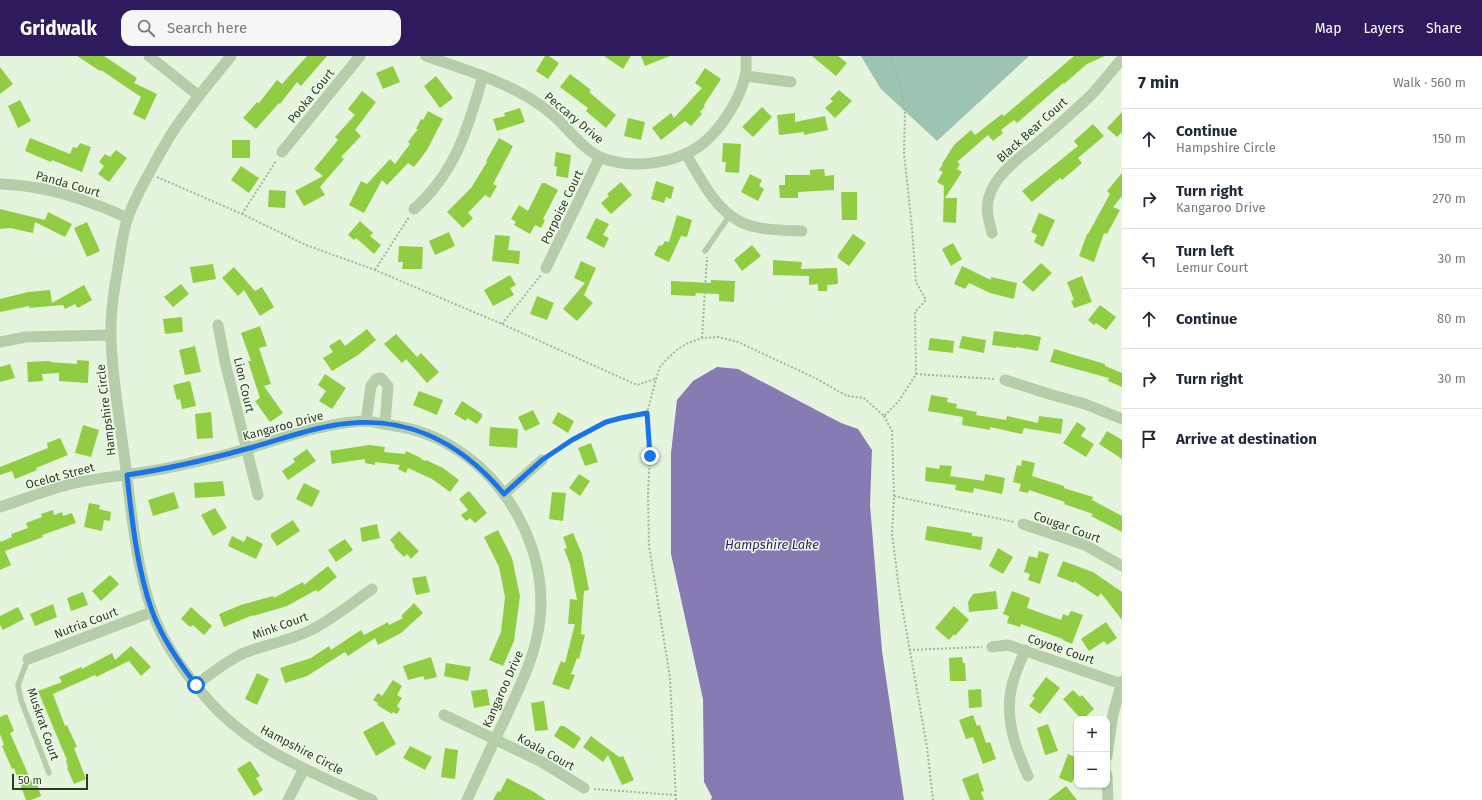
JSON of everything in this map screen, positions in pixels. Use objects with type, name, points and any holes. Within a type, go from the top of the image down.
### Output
[{"type":"street","points":[[149,56],[199,96]]},
{"type":"street","name":"Hampshire Circle","points":[[231,56],[174,130],[149,174],[128,218],[116,276],[110,335],[136,546],[152,612],[174,654],[196,685],[220,713],[248,736],[304,769],[372,800]]},
{"type":"street","name":"Pooka Court","points":[[282,152],[360,56]]},
{"type":"street","name":"Peccary Drive","points":[[426,56],[483,76],[518,92],[540,105],[562,123],[586,148],[600,157],[618,162],[652,163],[665,161],[686,154],[708,138],[726,117],[738,96],[746,76],[746,56]]},
{"type":"street","name":"Black Bear Court","points":[[992,232],[988,220],[987,204],[988,197],[995,183],[1010,166],[1087,99],[1106,80],[1122,59]]},
{"type":"street","points":[[414,209],[435,187],[454,159],[467,130],[483,76]]},
{"type":"street","points":[[746,76],[792,82]]},
{"type":"street","points":[[686,154],[708,190],[730,216],[738,221],[755,227],[802,231]]},
{"type":"street","name":"Porpoise Court","points":[[546,268],[600,157]]},
{"type":"street","name":"Panda Court","points":[[0,184],[32,187],[56,192],[110,210],[128,218]]},
{"type":"street","name":"Lion Court","points":[[218,326],[225,362],[258,495]]},
{"type":"street","points":[[0,342],[26,337],[110,335]]},
{"type":"street","points":[[366,421],[371,386],[376,379],[381,378],[386,381],[388,386],[385,424]]},
{"type":"street","points":[[1005,380],[1085,404],[1122,419]]},
{"type":"street","name":"Kangaroo Drive","points":[[127,475],[188,464],[247,449],[311,430],[338,424],[366,421],[419,431],[453,447],[484,471],[504,494],[528,538],[533,553],[539,583],[540,608],[538,630],[532,655],[517,695],[467,800]]},
{"type":"street","points":[[504,494],[542,460]]},
{"type":"street","name":"Ocelot Street","points":[[0,507],[74,483],[127,475]]},
{"type":"street","name":"Cougar Court","points":[[1023,524],[1085,545],[1122,566]]},
{"type":"street","name":"Mink Court","points":[[196,685],[233,658],[256,649],[299,636],[311,630],[327,621],[372,589]]},
{"type":"street","name":"Nutria Court","points":[[28,659],[152,612]]},
{"type":"street","name":"Coyote Court","points":[[992,647],[1008,645],[1122,683]]},
{"type":"street","points":[[1025,650],[1012,685],[1009,710],[1014,742],[1028,776]]},
{"type":"street","points":[[1108,752],[1113,714],[1122,683]]},
{"type":"street","name":"Koala Court","points":[[444,715],[542,762],[584,788]]},
{"type":"street","points":[[288,800],[304,769]]},
{"type":"street","points":[[1108,788],[1108,800]]},
{"type":"lane","points":[[705,251],[730,216]]},
{"type":"lane","name":"Muskrat Court","points":[[28,659],[18,685],[21,700],[49,773]]},
{"type":"path","points":[[884,416],[899,401],[916,374],[914,312],[926,300],[916,282],[904,153],[905,114],[901,88],[889,56]]},
{"type":"path","points":[[242,214],[282,152]]},
{"type":"path","points":[[149,174],[242,214],[306,245],[375,270],[502,324],[636,385],[656,379]]},
{"type":"path","points":[[375,270],[414,209]]},
{"type":"path","points":[[702,338],[707,257],[705,251]]},
{"type":"path","points":[[502,324],[546,268]]},
{"type":"path","points":[[676,800],[670,678],[649,546],[648,492],[650,456],[647,413],[660,367],[666,359],[678,349],[702,338],[718,337],[738,342],[815,378],[847,396],[864,398],[884,416],[892,431],[894,496],[892,532],[899,589],[926,747],[933,800]]},
{"type":"path","points":[[916,374],[1005,380]]},
{"type":"path","points":[[542,460],[572,440],[606,422],[647,413]]},
{"type":"path","points":[[894,496],[1023,524]]},
{"type":"path","points":[[909,650],[992,647]]},
{"type":"path","points":[[584,788],[675,795]]},
{"type":"green space","points":[[861,56],[1029,56],[937,141],[880,88]]},
{"type":"water","name":"Hampshire Lake","points":[[717,367],[738,369],[841,423],[858,429],[872,450],[870,505],[882,651],[904,800],[711,800],[712,797],[704,782],[703,699],[671,554],[671,453],[677,400],[693,381]]},
{"type":"building","points":[[77,56],[104,56],[137,78],[134,83],[157,94],[145,120],[133,114],[141,97]]},
{"type":"building","points":[[307,56],[327,56],[301,86],[297,82],[280,104],[279,103],[256,129],[243,118],[257,102],[259,103],[277,80],[282,84]]},
{"type":"building","points":[[545,56],[549,56],[559,63],[548,79],[536,71]]},
{"type":"building","points":[[604,56],[631,56],[623,69]]},
{"type":"building","points":[[641,56],[670,56],[645,66]]},
{"type":"building","points":[[812,56],[838,56],[847,63],[836,76]]},
{"type":"building","points":[[1074,56],[1105,56],[1087,64],[1017,123],[1014,120],[1001,130],[1003,133],[993,141],[988,135],[957,162],[960,164],[957,169],[962,172],[945,198],[957,198],[956,223],[943,222],[944,186],[937,182],[943,172],[939,170],[954,145],[971,130],[975,135],[1002,114],[1004,116]]},
{"type":"building","points":[[393,66],[400,82],[383,89],[376,73]]},
{"type":"building","points":[[0,67],[13,84],[0,94]]},
{"type":"building","points":[[705,68],[721,79],[700,112],[702,114],[691,126],[685,121],[661,140],[652,128],[671,113],[674,118],[702,88],[695,83]]},
{"type":"building","points":[[570,74],[591,90],[589,92],[616,115],[606,128],[586,111],[588,108],[560,87]]},
{"type":"building","points":[[436,76],[453,98],[440,108],[424,86]]},
{"type":"building","points":[[839,90],[852,101],[835,118],[825,108],[833,101],[830,99]]},
{"type":"building","points":[[362,91],[376,102],[355,130],[361,136],[341,157],[344,159],[320,187],[325,195],[304,206],[295,191],[323,176],[314,169],[338,140],[335,137],[355,115],[348,109]]},
{"type":"building","points":[[20,100],[31,121],[18,128],[8,106]]},
{"type":"building","points":[[762,107],[772,117],[753,137],[742,127]]},
{"type":"building","points":[[520,108],[525,122],[497,131],[493,119],[505,116],[504,113]]},
{"type":"building","points":[[428,111],[443,119],[427,150],[414,167],[408,163],[387,185],[382,180],[364,213],[349,205],[361,181],[367,184],[390,159],[395,164],[410,144],[408,142],[418,129],[416,129],[421,119],[423,120]]},
{"type":"building","points":[[1122,112],[1122,132],[1117,137],[1107,128]]},
{"type":"building","points":[[795,113],[795,122],[825,116],[828,130],[804,135],[804,132],[779,135],[777,115]]},
{"type":"building","points":[[628,118],[645,122],[641,140],[624,136]]},
{"type":"building","points":[[1093,124],[1104,136],[1078,158],[1082,163],[1062,180],[1060,178],[1032,202],[1022,191],[1078,146],[1074,141]]},
{"type":"building","points":[[30,138],[70,154],[73,147],[77,148],[80,143],[91,147],[82,172],[52,160],[51,162],[25,151]]},
{"type":"building","points":[[499,138],[513,146],[493,184],[497,186],[490,198],[485,195],[468,213],[473,218],[463,228],[447,212],[471,188],[487,162],[486,161]]},
{"type":"building","points":[[232,140],[250,140],[250,158],[232,158]]},
{"type":"building","points":[[723,143],[741,144],[739,173],[725,172],[726,162],[722,162]]},
{"type":"building","points":[[116,150],[127,158],[109,182],[98,174],[104,166],[99,162],[105,154],[110,157]]},
{"type":"building","points":[[556,152],[571,155],[568,178],[556,176],[557,167],[554,166]]},
{"type":"building","points":[[241,166],[259,178],[249,193],[231,180]]},
{"type":"building","points":[[824,169],[825,176],[834,175],[834,190],[798,192],[798,198],[780,198],[779,185],[785,185],[785,175],[810,175],[810,170]]},
{"type":"building","points":[[1122,173],[1122,196],[1113,207],[1120,210],[1107,234],[1104,233],[1094,262],[1079,256],[1087,234],[1110,194],[1107,191]]},
{"type":"building","points":[[750,174],[762,180],[759,186],[764,189],[758,201],[741,192]]},
{"type":"building","points":[[656,181],[674,187],[671,199],[666,197],[664,203],[651,199]]},
{"type":"building","points":[[621,182],[632,195],[611,214],[601,203],[609,196],[607,194]]},
{"type":"building","points":[[542,183],[545,183],[558,190],[543,219],[545,220],[541,228],[535,225],[530,234],[514,225],[516,222],[511,219],[519,205],[528,211]]},
{"type":"building","points":[[269,190],[286,191],[285,208],[268,207]]},
{"type":"building","points":[[841,192],[857,192],[857,220],[842,220]]},
{"type":"building","points":[[0,209],[45,220],[48,212],[72,224],[65,237],[35,222],[33,233],[10,228],[0,229]]},
{"type":"building","points":[[1039,213],[1055,220],[1043,247],[1034,242],[1037,235],[1031,232]]},
{"type":"building","points":[[677,215],[692,220],[687,237],[681,236],[669,262],[654,255],[659,245],[662,246],[665,241],[669,242]]},
{"type":"building","points":[[596,218],[609,224],[603,235],[609,238],[604,248],[586,238]]},
{"type":"building","points":[[360,221],[373,233],[370,236],[381,245],[374,254],[356,238],[354,240],[348,235]]},
{"type":"building","points":[[87,222],[100,251],[87,257],[74,228]]},
{"type":"building","points":[[449,232],[455,246],[435,255],[429,241]]},
{"type":"building","points":[[853,234],[866,243],[849,266],[838,258],[838,255]]},
{"type":"building","points":[[495,235],[510,236],[508,250],[520,251],[519,264],[492,261]]},
{"type":"building","points":[[953,243],[962,259],[951,266],[942,249]]},
{"type":"building","points":[[752,245],[761,256],[742,271],[734,260]]},
{"type":"building","points":[[399,246],[423,247],[422,269],[402,269],[403,262],[398,262]]},
{"type":"building","points":[[773,260],[802,262],[801,269],[837,268],[838,284],[827,285],[827,291],[818,291],[818,284],[809,285],[809,276],[773,275]]},
{"type":"building","points":[[581,261],[596,268],[584,295],[593,303],[577,321],[563,309],[585,283],[574,278]]},
{"type":"building","points":[[1041,263],[1052,273],[1033,292],[1022,282]]},
{"type":"building","points":[[213,264],[216,279],[193,283],[190,267]]},
{"type":"building","points":[[962,266],[991,280],[991,277],[1017,283],[1014,299],[990,293],[969,283],[965,289],[954,284]]},
{"type":"building","points":[[234,267],[255,291],[262,287],[274,307],[260,316],[244,290],[238,296],[222,278]]},
{"type":"building","points":[[510,275],[516,285],[510,288],[514,295],[493,306],[484,290]]},
{"type":"building","points":[[1082,276],[1092,302],[1074,308],[1071,301],[1074,300],[1067,282]]},
{"type":"building","points":[[711,280],[735,281],[734,302],[719,301],[719,294],[696,293],[695,296],[671,295],[671,281],[711,283]]},
{"type":"building","points":[[181,284],[189,294],[173,307],[164,297]]},
{"type":"building","points":[[84,285],[92,300],[78,308],[75,304],[65,309],[63,305],[29,308],[29,306],[0,312],[0,299],[28,292],[50,290],[52,303]]},
{"type":"building","points":[[537,296],[554,303],[547,320],[530,314]]},
{"type":"building","points":[[1100,305],[1116,317],[1106,330],[1096,323],[1094,325],[1088,320]]},
{"type":"building","points":[[182,317],[183,332],[165,334],[163,319]]},
{"type":"building","points":[[260,326],[267,346],[259,348],[271,384],[264,386],[283,413],[270,422],[255,401],[260,398],[248,361],[251,361],[241,333]]},
{"type":"building","points":[[367,329],[376,340],[358,355],[332,371],[323,358],[333,352],[329,346],[340,339],[345,346]]},
{"type":"building","points":[[994,331],[1041,337],[1038,351],[992,345]]},
{"type":"building","points":[[396,334],[417,357],[421,353],[439,372],[427,383],[406,359],[402,363],[384,344]]},
{"type":"building","points":[[962,336],[986,340],[984,353],[959,348]]},
{"type":"building","points":[[930,338],[954,341],[953,353],[928,350]]},
{"type":"building","points":[[195,346],[201,372],[185,375],[179,350]]},
{"type":"building","points":[[1054,349],[1105,364],[1105,366],[1122,373],[1122,387],[1108,381],[1109,378],[1050,362]]},
{"type":"building","points":[[77,360],[89,361],[88,383],[59,381],[59,373],[42,374],[43,381],[28,382],[27,362],[50,361],[77,364]]},
{"type":"building","points":[[10,364],[15,378],[0,382],[0,367]]},
{"type":"building","points":[[325,374],[346,388],[332,409],[319,401],[326,391],[318,385]]},
{"type":"building","points":[[190,381],[196,406],[182,409],[180,399],[177,400],[173,385]]},
{"type":"building","points":[[419,391],[443,400],[437,415],[413,405]]},
{"type":"building","points":[[931,395],[948,398],[947,402],[957,404],[956,408],[977,412],[976,415],[1006,420],[1007,416],[1038,423],[1039,416],[1063,419],[1061,434],[1024,428],[1022,434],[990,427],[990,430],[962,425],[963,417],[928,411]]},
{"type":"building","points":[[462,401],[482,414],[482,417],[477,424],[467,418],[466,421],[454,414]]},
{"type":"building","points":[[533,410],[540,424],[525,431],[518,417]]},
{"type":"building","points":[[211,412],[213,438],[197,439],[195,414]]},
{"type":"building","points":[[558,412],[574,421],[568,433],[552,423]]},
{"type":"building","points":[[1077,422],[1086,428],[1081,436],[1094,444],[1086,457],[1063,443]]},
{"type":"building","points":[[83,425],[99,430],[91,457],[75,453]]},
{"type":"building","points":[[490,427],[518,429],[517,448],[489,446]]},
{"type":"building","points":[[1107,431],[1122,440],[1122,459],[1099,444]]},
{"type":"building","points":[[60,438],[68,455],[36,468],[37,470],[15,479],[12,471],[0,475],[0,467],[48,448],[47,443]]},
{"type":"building","points":[[591,443],[598,462],[585,466],[578,448]]},
{"type":"building","points":[[369,445],[385,447],[384,452],[405,454],[406,451],[443,468],[459,480],[450,492],[432,479],[408,468],[406,473],[398,469],[400,465],[375,462],[375,465],[365,463],[365,459],[332,464],[330,451]]},
{"type":"building","points":[[307,449],[316,461],[288,480],[282,471],[295,462],[293,459]]},
{"type":"building","points":[[1022,460],[1035,463],[1032,476],[1093,497],[1092,500],[1122,516],[1122,532],[1091,516],[1093,514],[1064,504],[1065,502],[1029,490],[1028,493],[1019,491],[1021,484],[1013,482],[1017,465],[1021,466]]},
{"type":"building","points":[[940,465],[952,466],[950,476],[984,481],[985,474],[1005,478],[1002,494],[974,488],[973,493],[955,490],[956,485],[925,481],[926,467],[939,469]]},
{"type":"building","points":[[579,474],[590,481],[580,496],[569,488]]},
{"type":"building","points":[[223,481],[225,496],[195,498],[194,483]]},
{"type":"building","points":[[304,483],[320,491],[312,507],[296,499]]},
{"type":"building","points":[[469,491],[487,513],[475,523],[470,518],[466,521],[461,515],[468,510],[459,499]]},
{"type":"building","points":[[174,492],[179,508],[153,516],[148,500]]},
{"type":"building","points":[[552,492],[566,493],[563,521],[549,519]]},
{"type":"building","points":[[89,503],[100,505],[99,509],[111,512],[110,521],[104,520],[102,531],[84,527]]},
{"type":"building","points":[[215,508],[227,528],[213,536],[201,515]]},
{"type":"building","points":[[53,510],[54,515],[62,512],[63,516],[72,513],[76,523],[42,535],[43,537],[5,551],[11,565],[0,570],[0,540],[1,542],[12,537],[11,534],[28,528],[26,523],[42,517],[41,514]]},
{"type":"building","points":[[293,520],[300,531],[277,546],[271,537],[271,534]]},
{"type":"building","points":[[377,524],[380,538],[362,542],[360,528]]},
{"type":"building","points":[[927,526],[972,533],[972,536],[983,537],[981,550],[925,540]]},
{"type":"building","points":[[498,530],[512,558],[520,596],[514,641],[503,666],[489,660],[501,632],[505,597],[499,567],[484,537]]},
{"type":"building","points":[[399,531],[419,551],[411,559],[407,554],[404,557],[394,547],[395,546],[390,540]]},
{"type":"building","points":[[573,533],[582,554],[589,590],[584,591],[581,634],[585,635],[579,659],[577,658],[571,674],[575,675],[569,690],[552,684],[561,661],[565,663],[575,624],[568,624],[570,599],[577,600],[570,564],[564,549],[567,548],[563,537]]},
{"type":"building","points":[[232,536],[244,542],[247,536],[263,544],[256,559],[228,546]]},
{"type":"building","points":[[345,539],[353,550],[336,562],[328,550]]},
{"type":"building","points":[[998,548],[1013,557],[1003,574],[989,566]]},
{"type":"building","points":[[1039,551],[1049,554],[1040,584],[1028,580],[1030,574],[1024,572],[1029,556],[1037,558]]},
{"type":"building","points":[[1063,561],[1093,572],[1122,592],[1122,620],[1101,593],[1098,597],[1074,581],[1074,583],[1057,576]]},
{"type":"building","points":[[328,566],[337,577],[318,592],[316,590],[287,606],[253,615],[224,627],[219,614],[241,605],[273,596],[274,598],[303,582],[304,585]]},
{"type":"building","points":[[110,575],[119,584],[101,601],[92,591]]},
{"type":"building","points":[[426,576],[430,592],[416,595],[412,578]]},
{"type":"building","points":[[996,591],[998,609],[969,612],[968,602],[973,594]]},
{"type":"building","points":[[1012,591],[1030,598],[1027,608],[1061,620],[1063,614],[1068,616],[1071,611],[1083,615],[1072,644],[1063,639],[1021,624],[1020,627],[1007,623],[1009,616],[1003,614]]},
{"type":"building","points":[[83,592],[88,605],[71,611],[67,598]]},
{"type":"building","points":[[414,603],[423,613],[401,633],[378,645],[375,638],[348,656],[345,652],[307,676],[285,683],[280,668],[311,658],[329,646],[331,650],[361,630],[364,635],[388,622],[389,625],[403,618],[401,616]]},
{"type":"building","points":[[53,604],[57,617],[35,626],[30,614]]},
{"type":"building","points":[[954,606],[969,620],[955,636],[954,634],[949,640],[935,628]]},
{"type":"building","points":[[18,607],[24,619],[3,630],[0,625],[0,616]]},
{"type":"building","points":[[191,607],[212,626],[204,635],[193,625],[190,627],[181,619]]},
{"type":"building","points":[[1106,622],[1117,638],[1107,645],[1104,641],[1089,651],[1081,639]]},
{"type":"building","points":[[131,646],[151,667],[141,676],[129,661],[96,677],[95,675],[53,694],[65,726],[67,725],[77,747],[74,748],[86,779],[74,784],[67,768],[67,760],[38,691],[62,682],[59,677],[81,667],[82,669],[112,653],[115,660]]},
{"type":"building","points":[[431,657],[437,677],[425,680],[423,676],[408,680],[403,666]]},
{"type":"building","points":[[962,657],[963,663],[965,663],[966,681],[950,681],[949,658]]},
{"type":"building","points":[[446,663],[471,667],[468,681],[444,676]]},
{"type":"building","points":[[257,673],[269,679],[257,705],[245,699]]},
{"type":"building","points":[[1046,677],[1060,688],[1040,714],[1029,706],[1035,698],[1032,696]]},
{"type":"building","points":[[393,680],[402,686],[397,695],[402,698],[397,706],[400,709],[397,714],[393,712],[392,714],[377,705],[378,703],[373,700],[378,693],[382,696]]},
{"type":"building","points":[[487,689],[490,705],[474,708],[471,691]]},
{"type":"building","points":[[981,689],[982,707],[969,708],[968,690]]},
{"type":"building","points":[[1073,690],[1080,697],[1082,695],[1094,709],[1086,716],[1078,716],[1063,699]]},
{"type":"building","points":[[544,701],[548,730],[535,731],[531,703]]},
{"type":"building","points":[[7,714],[14,731],[10,733],[33,785],[37,784],[41,796],[31,800],[26,800],[14,768],[12,769],[2,746],[4,745],[0,734],[0,717]]},
{"type":"building","points":[[973,715],[977,726],[980,725],[986,743],[990,742],[996,759],[983,764],[973,737],[966,739],[959,720]]},
{"type":"building","points":[[383,721],[396,744],[376,756],[363,732]]},
{"type":"building","points":[[1048,724],[1058,751],[1045,755],[1037,728]]},
{"type":"building","points":[[560,726],[564,726],[581,738],[574,749],[554,736]]},
{"type":"building","points":[[591,736],[619,757],[623,756],[634,780],[622,785],[608,755],[603,762],[583,747]]},
{"type":"building","points":[[410,746],[432,757],[425,770],[403,758]]},
{"type":"building","points":[[445,748],[458,750],[455,779],[441,777]]},
{"type":"building","points":[[1068,754],[1074,757],[1074,778],[1072,783],[1059,778]]},
{"type":"building","points":[[250,761],[260,776],[256,778],[263,790],[254,796],[237,769]]},
{"type":"building","points":[[978,773],[984,791],[981,792],[984,800],[970,800],[962,779]]},
{"type":"building","points":[[507,778],[546,800],[493,800],[498,791],[500,792]]},
{"type":"building","points":[[1066,786],[1077,800],[1048,800]]},
{"type":"route","points":[[196,685],[174,654],[152,612],[136,546],[127,475],[188,464],[247,449],[311,430],[338,424],[366,421],[419,431],[444,442],[453,447],[484,471],[504,494],[542,460],[572,440],[606,422],[621,418],[647,413],[650,456]]}]
